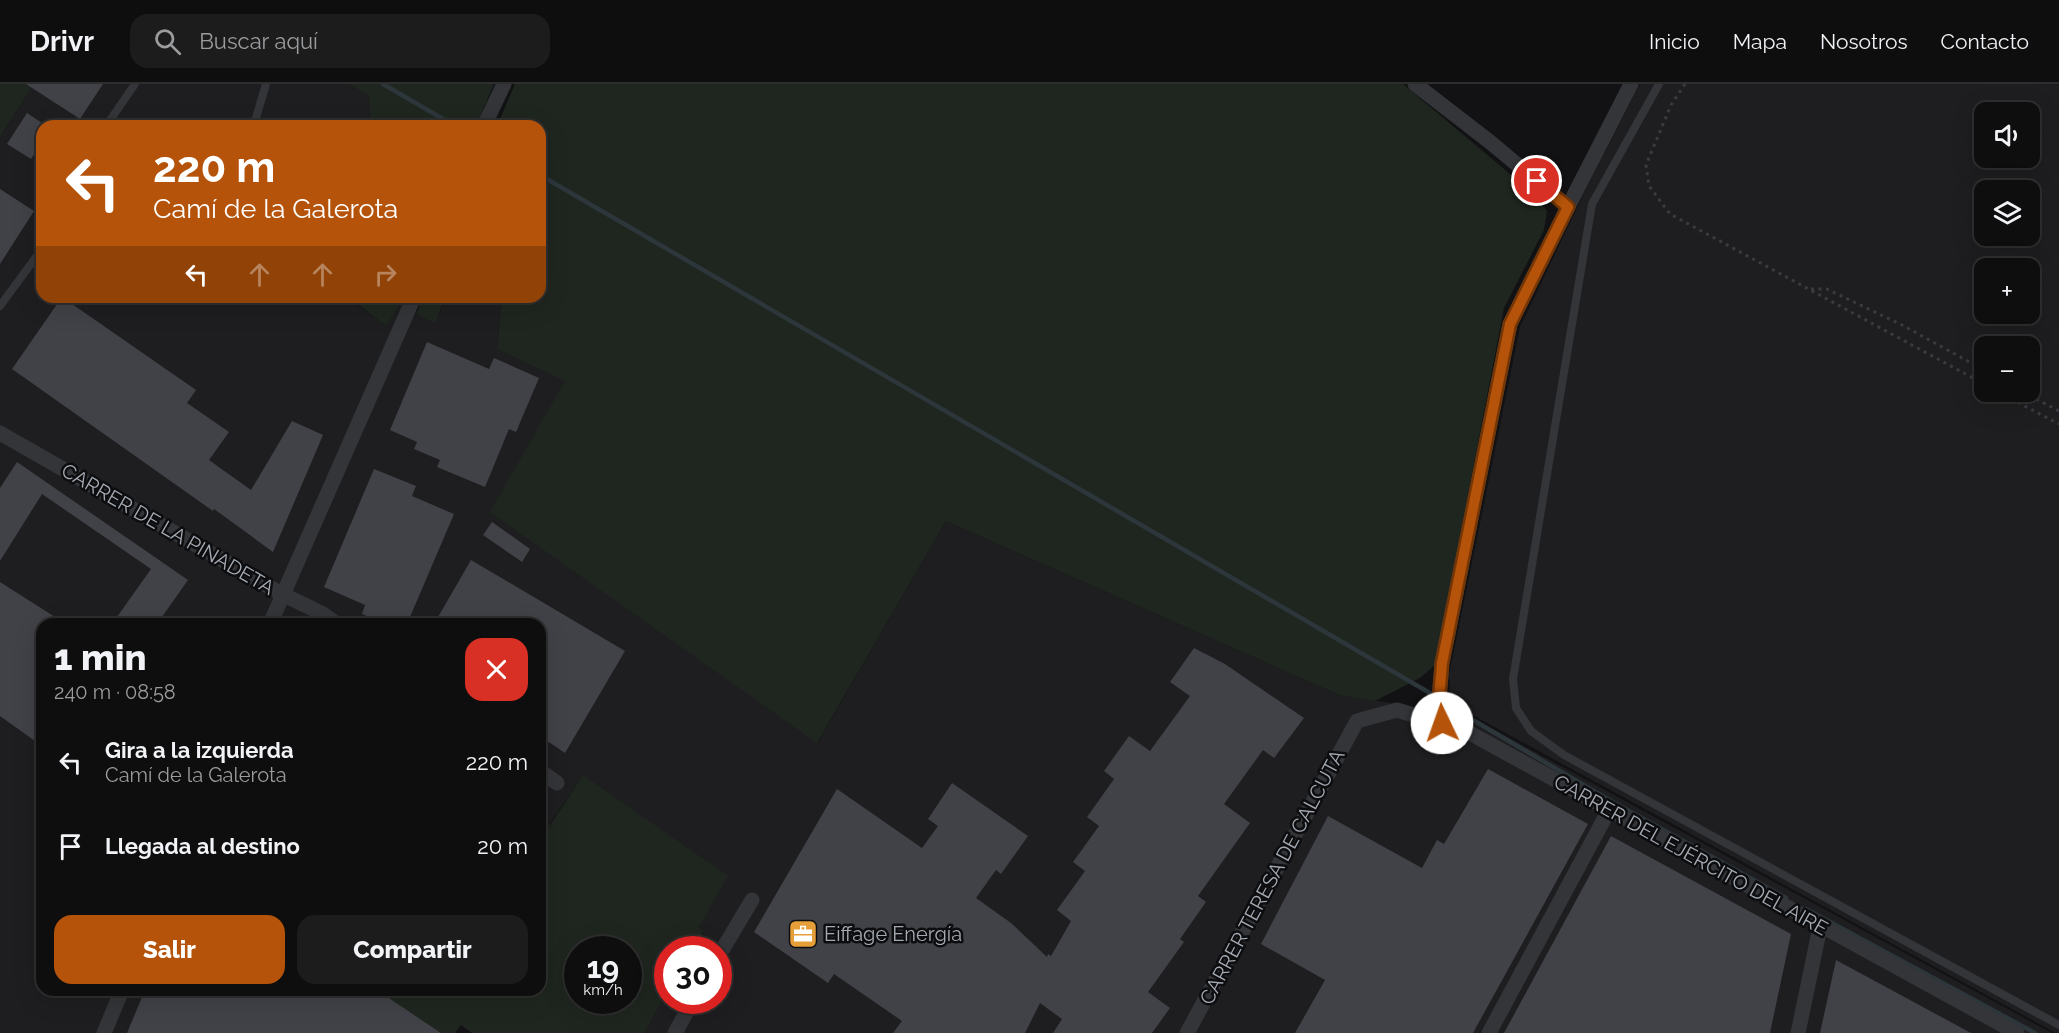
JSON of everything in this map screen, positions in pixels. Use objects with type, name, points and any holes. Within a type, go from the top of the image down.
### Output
[{"type":"street","points":[[487,120],[504,84]]},
{"type":"street","points":[[1415,84],[1568,207]]},
{"type":"street","points":[[1442,723],[1439,699],[1442,663],[1510,324],[1631,84]]},
{"type":"street","points":[[272,618],[411,303]]},
{"type":"street","name":"CARRER DE LA PINADETA","points":[[0,433],[282,594],[329,618]]},
{"type":"street","name":"CARRER DEL EJÉRCITO DEL AIRE","points":[[1357,721],[1397,710],[1466,731],[2017,1033]]},
{"type":"street","name":"CARRER TERESA DE CALCUTA","points":[[1187,1033],[1357,721]]},
{"type":"street","points":[[546,775],[557,783]]},
{"type":"street","points":[[1489,1033],[1609,810]]},
{"type":"street","points":[[731,936],[752,900]]},
{"type":"street","points":[[1798,1033],[1820,927]]},
{"type":"street","points":[[104,1033],[119,996]]},
{"type":"street","points":[[675,1033],[685,1014]]},
{"type":"lane","points":[[110,120],[135,84]]},
{"type":"lane","points":[[255,120],[266,84]]},
{"type":"lane","points":[[1659,84],[1592,204],[1513,679],[1516,708],[1531,731],[1564,755],[2059,1025]]},
{"type":"lane","points":[[0,306],[36,257]]},
{"type":"path","points":[[1685,84],[1671,105],[1646,165],[1649,186],[1670,214],[1974,379]]},
{"type":"path","points":[[1810,290],[1827,289],[1902,325],[1974,365]]},
{"type":"path","points":[[2040,401],[2059,411]]},
{"type":"path","points":[[2017,402],[2059,424]]},
{"type":"shaded area","points":[[0,84],[34,84],[0,137]]},
{"type":"shaded area","points":[[34,84],[348,84],[369,96],[370,120],[36,120],[36,303],[357,303],[385,325],[400,303],[413,303],[416,314],[436,322],[444,303],[501,303],[497,349],[566,381],[818,742],[946,521],[1339,695],[1467,715],[2052,1033],[644,1033],[655,1014],[732,1014],[732,936],[701,936],[704,932],[583,775],[549,825],[546,823],[546,618],[36,618],[36,996],[386,996],[441,1033],[0,1033],[0,137]]},
{"type":"shaded area","points":[[348,84],[494,84],[479,120],[370,120],[369,96]]},
{"type":"shaded area","points":[[515,84],[1403,84],[1535,195],[1547,211],[1544,230],[1504,308],[1435,665],[1420,678],[1375,701],[1339,695],[946,521],[817,743],[490,512],[565,381],[497,349],[501,303],[546,303],[546,120],[500,120]]},
{"type":"shaded area","points":[[1640,84],[2059,84],[2059,1033],[1467,712],[1455,703],[1450,695],[1449,675],[1520,327],[1589,183]]},
{"type":"shaded area","points":[[357,303],[400,303],[386,326]]},
{"type":"shaded area","points":[[421,303],[443,303],[436,323],[416,314]]},
{"type":"shaded area","points":[[583,775],[728,876],[699,927],[704,931],[701,936],[654,936],[655,1014],[644,1033],[472,1033],[461,1025],[455,1033],[441,1033],[386,996],[546,996],[546,823],[550,825]]},
{"type":"building","points":[[26,84],[103,84],[80,119]]},
{"type":"building","points":[[27,113],[38,120],[36,152],[31,159],[7,144]]},
{"type":"building","points":[[0,189],[34,211],[0,264]]},
{"type":"building","points":[[58,303],[71,303],[196,390],[187,403],[229,432],[209,460],[251,490],[292,421],[323,435],[273,552],[214,509],[213,511],[12,369]]},
{"type":"building","points":[[427,342],[489,369],[494,358],[539,378],[516,432],[509,429],[485,487],[437,467],[440,460],[414,449],[417,442],[390,430]]},
{"type":"building","points":[[17,462],[188,580],[161,618],[116,618],[151,569],[42,494],[0,561],[0,488]]},
{"type":"building","points":[[374,469],[416,486],[412,496],[454,514],[410,618],[371,618],[362,614],[365,605],[324,587]]},
{"type":"building","points":[[492,522],[530,549],[522,562],[483,535]]},
{"type":"building","points":[[471,560],[625,651],[565,753],[546,740],[546,618],[437,618]]},
{"type":"building","points":[[0,582],[57,618],[36,618],[36,742],[0,716]]},
{"type":"building","points":[[1194,648],[1225,664],[1304,718],[1274,758],[1263,750],[1224,804],[1250,823],[1198,896],[1206,902],[1180,939],[1184,942],[1148,992],[1170,1008],[1152,1033],[1053,1033],[1062,1019],[1040,1003],[1025,1033],[893,1033],[902,1021],[834,974],[828,983],[754,932],[837,789],[922,848],[938,826],[928,819],[952,783],[1028,836],[1001,874],[996,870],[976,898],[1011,923],[1047,957],[1048,954],[1051,956],[1071,921],[1057,910],[1085,871],[1073,862],[1099,826],[1087,817],[1114,779],[1104,771],[1129,736],[1150,751],[1190,696],[1170,682]]},
{"type":"building","points":[[1488,769],[1588,824],[1473,1033],[1295,1033],[1325,980],[1261,944],[1328,816],[1422,868],[1437,840],[1444,844]]},
{"type":"building","points":[[1611,836],[1791,934],[1770,1033],[1504,1033]]},
{"type":"building","points":[[1836,960],[1971,1033],[1820,1033]]},
{"type":"building","points":[[142,996],[386,996],[441,1033],[127,1033]]},
{"type":"waterway","points":[[383,84],[445,120]]},
{"type":"waterway","points":[[546,178],[1435,696]]},
{"type":"waterway","points":[[1444,703],[1611,801],[1786,898]]},
{"type":"waterway","points":[[1806,909],[2035,1033]]},
{"type":"place","name":"Eiffage Energía","points":[[803,934]]},
{"type":"route","points":[[1442,723],[1439,699],[1442,663],[1510,324],[1568,207],[1537,181]]}]
